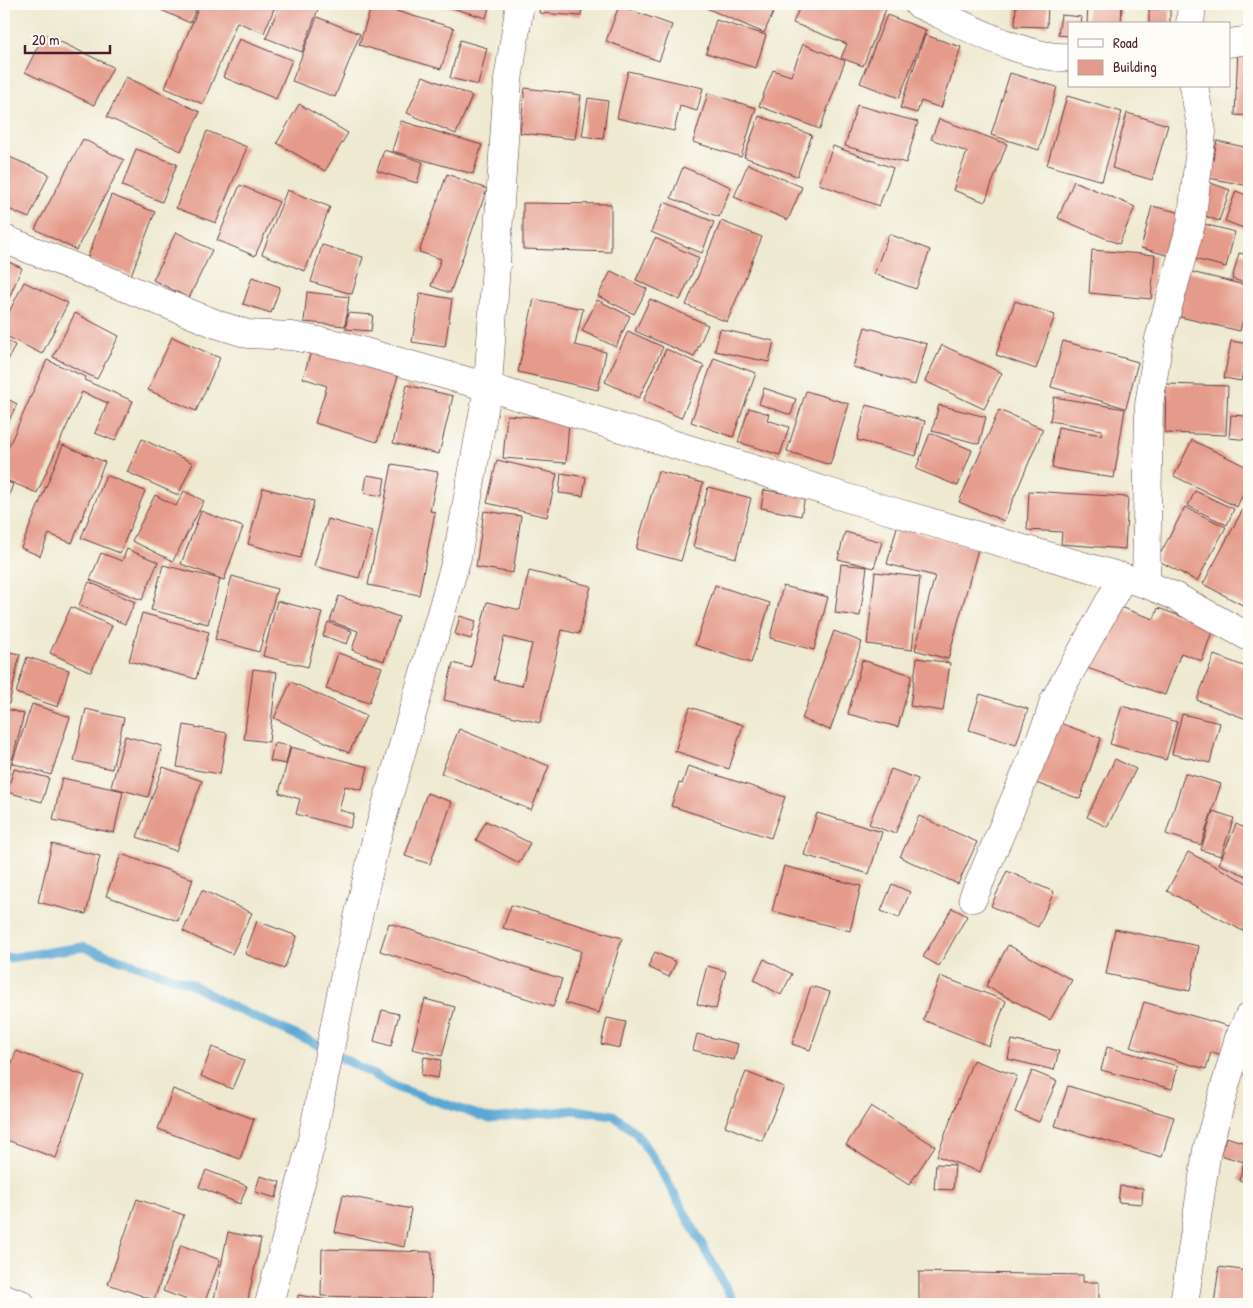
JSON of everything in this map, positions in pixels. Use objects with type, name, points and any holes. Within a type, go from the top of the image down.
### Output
[{"type":"street","points":[[269,1304],[311,1144],[345,974],[375,844],[457,557],[488,387],[508,80],[520,4]]},
{"type":"street","points":[[918,4],[1019,50],[1059,58],[1068,57]]},
{"type":"street","points":[[1190,22],[1192,4]]},
{"type":"street","points":[[1230,42],[1249,40]]},
{"type":"street","points":[[973,898],[1048,721],[1054,701],[1135,581],[1149,405],[1160,339],[1191,224],[1202,132],[1194,88]]},
{"type":"street","points":[[4,239],[219,325],[248,334],[292,336],[340,345],[488,387],[867,504],[1135,581],[1174,596],[1249,637]]},
{"type":"street","points":[[1184,1304],[1207,1150],[1238,1041],[1249,1016]]},
{"type":"street","points":[[4,1298],[21,1304]]},
{"type":"building","points":[[151,4],[198,4],[190,23]]},
{"type":"building","points":[[200,4],[276,4],[264,33],[237,22],[203,104],[165,88]]},
{"type":"building","points":[[280,4],[320,4],[302,52],[266,38]]},
{"type":"building","points":[[372,4],[454,28],[441,69],[359,45]]},
{"type":"building","points":[[438,4],[490,4],[486,18]]},
{"type":"building","points":[[540,4],[582,4],[581,16],[539,13]]},
{"type":"building","points":[[708,4],[763,4],[775,9],[764,33],[706,8]]},
{"type":"building","points":[[801,4],[888,4],[863,66],[841,58],[847,44],[793,23]]},
{"type":"building","points":[[1016,4],[1048,4],[1047,27],[1015,26]]},
{"type":"building","points":[[1088,4],[1122,4],[1121,22],[1087,22]]},
{"type":"building","points":[[619,6],[672,25],[659,61],[606,41]]},
{"type":"building","points":[[1149,9],[1170,9],[1170,22],[1149,22]]},
{"type":"building","points":[[887,15],[926,30],[899,98],[860,83]]},
{"type":"building","points":[[1061,15],[1082,17],[1081,22],[1068,22],[1068,36],[1058,35]]},
{"type":"building","points":[[317,17],[360,34],[335,97],[292,81]]},
{"type":"building","points":[[716,20],[766,35],[756,68],[706,53]]},
{"type":"building","points":[[44,34],[113,67],[94,105],[25,72]]},
{"type":"building","points":[[925,35],[961,47],[941,108],[921,101],[917,113],[900,108]]},
{"type":"building","points":[[239,39],[292,60],[276,99],[223,77]]},
{"type":"building","points":[[460,40],[487,48],[478,85],[450,78]]},
{"type":"building","points":[[803,44],[845,61],[820,129],[759,106],[773,70],[791,76]]},
{"type":"building","points":[[1238,48],[1249,49],[1249,116],[1235,115]]},
{"type":"building","points":[[628,71],[703,88],[697,111],[680,106],[674,131],[617,118]]},
{"type":"building","points":[[1010,73],[1057,87],[1039,150],[991,135]]},
{"type":"building","points":[[423,76],[472,96],[456,134],[407,113]]},
{"type":"building","points":[[126,77],[200,112],[181,151],[107,117]]},
{"type":"building","points":[[525,88],[581,95],[575,139],[520,133]]},
{"type":"building","points":[[708,93],[756,108],[741,157],[693,142]]},
{"type":"building","points":[[1067,96],[1122,112],[1102,181],[1047,165]]},
{"type":"building","points":[[588,98],[608,101],[603,139],[582,136]]},
{"type":"building","points":[[299,104],[348,133],[325,171],[277,143]]},
{"type":"building","points":[[857,105],[918,122],[906,163],[845,146]]},
{"type":"building","points":[[1127,113],[1168,125],[1152,180],[1112,168]]},
{"type":"building","points":[[759,116],[812,135],[797,176],[744,157]]},
{"type":"building","points":[[939,119],[1007,144],[985,202],[953,190],[967,152],[931,139]]},
{"type":"building","points":[[401,121],[482,145],[473,174],[392,151]]},
{"type":"building","points":[[207,131],[247,147],[216,223],[176,208]]},
{"type":"building","points":[[83,139],[124,160],[76,250],[35,229]]},
{"type":"building","points":[[1217,141],[1249,148],[1249,186],[1209,178]]},
{"type":"building","points":[[833,146],[893,168],[879,206],[819,184]]},
{"type":"building","points":[[136,149],[177,164],[162,202],[122,186]]},
{"type":"building","points":[[384,150],[423,162],[417,183],[377,171]]},
{"type":"building","points":[[7,156],[49,174],[29,218],[4,207],[4,162]]},
{"type":"building","points":[[748,164],[802,187],[788,220],[734,197]]},
{"type":"building","points":[[683,167],[731,187],[719,217],[671,198]]},
{"type":"building","points":[[447,174],[487,189],[450,293],[431,286],[441,259],[419,252]]},
{"type":"building","points":[[1074,181],[1135,207],[1119,244],[1058,218]]},
{"type":"building","points":[[1208,182],[1230,190],[1219,221],[1197,213]]},
{"type":"building","points":[[240,185],[279,202],[255,256],[217,240]]},
{"type":"building","points":[[287,190],[330,207],[305,271],[262,254]]},
{"type":"building","points":[[1236,191],[1249,196],[1249,221],[1246,229],[1225,221]]},
{"type":"building","points":[[111,195],[155,212],[131,275],[87,259]]},
{"type":"building","points":[[664,202],[714,222],[702,253],[651,232]]},
{"type":"building","points":[[523,203],[611,204],[611,252],[523,249]]},
{"type":"building","points":[[1152,206],[1186,214],[1174,257],[1141,248]]},
{"type":"building","points":[[721,221],[762,237],[727,322],[686,305]]},
{"type":"building","points":[[1200,223],[1235,232],[1226,267],[1191,258]]},
{"type":"building","points":[[176,232],[212,250],[189,298],[153,280]]},
{"type":"building","points":[[889,234],[930,250],[916,289],[874,274]]},
{"type":"building","points":[[655,238],[699,258],[680,300],[636,280]]},
{"type":"building","points":[[322,245],[363,257],[352,294],[311,282]]},
{"type":"building","points":[[1092,250],[1155,255],[1151,299],[1089,293]]},
{"type":"building","points":[[1239,253],[1249,255],[1249,284],[1232,279]]},
{"type":"building","points":[[4,260],[22,268],[4,309]]},
{"type":"building","points":[[611,271],[647,289],[634,314],[598,296]]},
{"type":"building","points":[[1187,271],[1249,286],[1249,295],[1240,331],[1176,316]]},
{"type":"building","points":[[252,277],[280,287],[271,313],[243,304]]},
{"type":"building","points":[[24,282],[68,303],[42,354],[4,335],[4,322]]},
{"type":"building","points":[[307,292],[349,297],[345,326],[304,322]]},
{"type":"building","points":[[420,293],[452,299],[445,347],[412,342]]},
{"type":"building","points":[[534,299],[583,309],[575,345],[606,352],[598,390],[518,372]]},
{"type":"building","points":[[650,299],[708,325],[694,357],[635,331]]},
{"type":"building","points":[[597,300],[630,316],[616,347],[582,331]]},
{"type":"building","points":[[1015,301],[1055,315],[1036,369],[996,355]]},
{"type":"building","points":[[75,313],[119,336],[97,379],[53,357]]},
{"type":"building","points":[[348,313],[373,315],[371,331],[346,329]]},
{"type":"building","points":[[865,327],[927,344],[915,385],[853,367]]},
{"type":"building","points":[[720,329],[774,341],[769,362],[715,351]]},
{"type":"building","points":[[628,331],[663,347],[639,398],[605,382]]},
{"type":"building","points":[[172,337],[220,358],[196,411],[148,390]]},
{"type":"building","points":[[4,339],[15,345],[4,369]]},
{"type":"building","points":[[1063,341],[1138,362],[1126,408],[1051,387]]},
{"type":"building","points":[[1231,341],[1248,344],[1241,381],[1224,378]]},
{"type":"building","points":[[942,345],[1002,373],[984,409],[925,381]]},
{"type":"building","points":[[312,348],[398,376],[377,442],[315,423],[327,386],[303,378]]},
{"type":"building","points":[[666,349],[704,366],[681,418],[643,401]]},
{"type":"building","points":[[714,358],[756,373],[733,437],[691,422]]},
{"type":"building","points":[[47,360],[86,377],[84,380],[133,401],[115,441],[95,433],[108,403],[82,392],[37,493],[4,479],[4,457]]},
{"type":"building","points":[[1166,384],[1228,386],[1226,435],[1165,433]]},
{"type":"building","points":[[407,385],[453,396],[439,454],[393,443]]},
{"type":"building","points":[[764,388],[796,399],[791,415],[759,404]]},
{"type":"building","points":[[806,391],[849,404],[830,465],[787,451]]},
{"type":"building","points":[[1247,391],[1249,391],[1249,440],[1229,438],[1231,415],[1245,416]]},
{"type":"building","points":[[4,397],[17,404],[4,431]]},
{"type":"building","points":[[1054,397],[1125,409],[1114,478],[1052,468],[1058,427],[1101,435],[1102,430],[1050,421]]},
{"type":"building","points":[[866,405],[925,421],[916,456],[857,440]]},
{"type":"building","points":[[939,405],[986,417],[979,444],[932,431]]},
{"type":"building","points":[[749,408],[769,414],[767,420],[789,427],[780,455],[738,442]]},
{"type":"building","points":[[999,410],[1043,429],[1004,521],[959,502]]},
{"type":"building","points":[[507,415],[569,420],[566,463],[503,458]]},
{"type":"building","points":[[930,433],[972,450],[958,486],[916,469]]},
{"type":"building","points":[[142,439],[193,463],[178,495],[127,472]]},
{"type":"building","points":[[1192,440],[1249,468],[1249,481],[1237,507],[1174,476]]},
{"type":"building","points":[[63,445],[105,462],[72,543],[49,534],[40,556],[21,548]]},
{"type":"building","points":[[497,460],[557,474],[547,517],[487,503]]},
{"type":"building","points":[[392,464],[438,472],[430,511],[435,512],[419,595],[368,585]]},
{"type":"building","points":[[658,471],[703,483],[681,561],[636,549]]},
{"type":"building","points":[[561,473],[586,477],[583,496],[559,493]]},
{"type":"building","points":[[106,475],[145,491],[120,553],[81,538]]},
{"type":"building","points":[[367,475],[385,478],[382,496],[364,493]]},
{"type":"building","points":[[4,481],[13,484],[7,501],[4,499]]},
{"type":"building","points":[[708,487],[751,498],[736,558],[693,547]]},
{"type":"building","points":[[263,488],[314,501],[300,558],[248,544]]},
{"type":"building","points":[[764,490],[805,497],[801,516],[761,508]]},
{"type":"building","points":[[184,491],[204,501],[173,561],[132,541],[155,495],[176,506]]},
{"type":"building","points":[[1029,491],[1128,497],[1125,549],[1061,544],[1062,532],[1027,530]]},
{"type":"building","points":[[1195,491],[1234,509],[1227,525],[1188,506]]},
{"type":"building","points":[[1185,507],[1226,527],[1197,581],[1157,560]]},
{"type":"building","points":[[1244,507],[1249,510],[1249,602],[1246,607],[1203,584]]},
{"type":"building","points":[[201,511],[243,527],[224,580],[181,564]]},
{"type":"building","points":[[484,511],[521,516],[513,573],[476,567]]},
{"type":"building","points":[[328,519],[372,532],[359,578],[314,566]]},
{"type":"building","points":[[897,527],[978,549],[948,659],[915,650],[935,576],[887,564]]},
{"type":"building","points":[[845,532],[882,542],[874,568],[838,559]]},
{"type":"building","points":[[127,549],[158,562],[142,600],[90,580],[101,553],[122,561]]},
{"type":"building","points":[[841,564],[867,567],[860,616],[835,613]]},
{"type":"building","points":[[163,565],[220,579],[208,624],[151,610]]},
{"type":"building","points":[[529,571],[591,586],[579,634],[562,630],[540,723],[444,700],[453,663],[471,668],[487,602],[520,610]],"holes":[[[504,637],[532,644],[522,686],[494,680]]]},
{"type":"building","points":[[875,572],[920,577],[912,650],[867,644]]},
{"type":"building","points":[[232,576],[277,589],[259,652],[215,639]]},
{"type":"building","points":[[89,582],[135,602],[125,624],[79,605]]},
{"type":"building","points":[[715,585],[770,603],[751,663],[695,645]]},
{"type":"building","points":[[783,586],[828,597],[814,650],[770,638]]},
{"type":"building","points":[[339,596],[399,617],[384,661],[352,650],[358,631],[330,621]]},
{"type":"building","points":[[277,601],[322,612],[308,667],[263,656]]},
{"type":"building","points":[[1111,604],[1154,619],[1158,608],[1213,628],[1202,661],[1181,653],[1165,695],[1087,668]]},
{"type":"building","points":[[71,607],[112,626],[91,672],[50,653]]},
{"type":"building","points":[[142,613],[209,632],[196,679],[129,661]]},
{"type":"building","points":[[460,616],[476,621],[471,639],[455,634]]},
{"type":"building","points":[[328,622],[352,631],[347,644],[323,636]]},
{"type":"building","points":[[834,631],[862,642],[830,730],[802,719]]},
{"type":"building","points":[[4,651],[20,654],[9,704],[4,703]]},
{"type":"building","points":[[338,653],[382,667],[369,703],[326,689]]},
{"type":"building","points":[[1214,655],[1249,668],[1249,720],[1197,700]]},
{"type":"building","points":[[27,657],[69,670],[58,707],[16,693]]},
{"type":"building","points":[[917,658],[950,663],[943,711],[910,706]]},
{"type":"building","points":[[862,660],[912,675],[898,727],[848,714]]},
{"type":"building","points":[[253,669],[277,672],[269,742],[244,739]]},
{"type":"building","points":[[291,682],[366,716],[349,753],[274,718]]},
{"type":"building","points":[[980,694],[1028,709],[1016,745],[969,730]]},
{"type":"building","points":[[32,704],[70,717],[51,775],[12,763]]},
{"type":"building","points":[[1122,706],[1177,722],[1166,760],[1110,744]]},
{"type":"building","points":[[690,707],[743,725],[729,769],[675,751]]},
{"type":"building","points":[[4,708],[24,714],[8,776],[4,774]]},
{"type":"building","points":[[86,709],[124,718],[112,769],[74,761]]},
{"type":"building","points":[[1182,714],[1220,723],[1210,763],[1172,754]]},
{"type":"building","points":[[1054,721],[1101,738],[1080,799],[1033,782]]},
{"type":"building","points":[[184,725],[227,733],[220,774],[177,767]]},
{"type":"building","points":[[459,729],[549,766],[531,810],[441,773]]},
{"type":"building","points":[[125,736],[162,746],[148,797],[111,787]]},
{"type":"building","points":[[274,743],[290,746],[286,764],[270,761]]},
{"type":"building","points":[[291,747],[368,767],[362,790],[345,786],[339,810],[354,814],[350,828],[296,814],[300,799],[279,793]]},
{"type":"building","points":[[1115,759],[1136,769],[1107,827],[1087,817]]},
{"type":"building","points":[[688,766],[785,797],[771,838],[671,806],[679,783],[682,784]]},
{"type":"building","points":[[163,767],[202,781],[176,851],[137,837]]},
{"type":"building","points":[[14,769],[49,778],[42,802],[7,792]]},
{"type":"building","points":[[891,769],[918,779],[895,834],[869,824]]},
{"type":"building","points":[[1185,773],[1221,784],[1201,845],[1166,834]]},
{"type":"building","points":[[62,778],[123,791],[114,833],[53,820]]},
{"type":"building","points":[[427,793],[452,802],[430,864],[405,856]]},
{"type":"building","points":[[1213,811],[1234,818],[1221,856],[1201,850]]},
{"type":"building","points":[[817,813],[882,832],[869,874],[804,855]]},
{"type":"building","points":[[919,816],[977,842],[958,884],[900,857]]},
{"type":"building","points":[[486,821],[530,843],[519,863],[476,840]]},
{"type":"building","points":[[1236,824],[1249,830],[1249,877],[1219,864]]},
{"type":"building","points":[[52,844],[100,856],[86,914],[38,902]]},
{"type":"building","points":[[1188,852],[1249,884],[1249,919],[1243,931],[1167,891]]},
{"type":"building","points":[[121,854],[193,879],[178,921],[106,896]]},
{"type":"building","points":[[784,866],[861,886],[850,931],[772,911]]},
{"type":"building","points":[[1007,871],[1054,892],[1038,927],[991,906]]},
{"type":"building","points":[[892,884],[910,892],[899,918],[881,911]]},
{"type":"building","points":[[202,890],[252,913],[232,954],[183,931]]},
{"type":"building","points":[[511,905],[622,938],[599,1013],[565,1003],[581,951],[503,928]]},
{"type":"building","points":[[952,908],[967,916],[939,966],[923,957]]},
{"type":"building","points":[[257,921],[297,936],[284,969],[245,954]]},
{"type":"building","points":[[389,923],[562,979],[553,1007],[380,951]]},
{"type":"building","points":[[1115,929],[1199,946],[1190,991],[1106,974]]},
{"type":"building","points":[[1008,945],[1072,980],[1050,1020],[986,986]]},
{"type":"building","points":[[655,952],[676,962],[669,977],[648,967]]},
{"type":"building","points":[[764,959],[792,974],[781,995],[754,980]]},
{"type":"building","points":[[707,966],[726,971],[716,1009],[697,1004]]},
{"type":"building","points":[[940,976],[1006,1001],[989,1046],[923,1020]]},
{"type":"building","points":[[811,986],[830,992],[810,1050],[792,1044]]},
{"type":"building","points":[[425,999],[455,1007],[442,1056],[412,1049]]},
{"type":"building","points":[[1144,1002],[1228,1026],[1220,1054],[1211,1052],[1206,1069],[1130,1047]]},
{"type":"building","points":[[382,1010],[399,1014],[391,1046],[374,1041]]},
{"type":"building","points":[[607,1018],[626,1022],[620,1048],[601,1044]]},
{"type":"building","points":[[697,1034],[738,1044],[734,1060],[693,1050]]},
{"type":"building","points":[[1012,1040],[1059,1051],[1054,1070],[1008,1059]]},
{"type":"building","points":[[212,1047],[244,1060],[232,1089],[201,1076]]},
{"type":"building","points":[[1107,1047],[1178,1066],[1172,1089],[1101,1070]]},
{"type":"building","points":[[16,1051],[85,1076],[56,1158],[4,1139],[4,1087]]},
{"type":"building","points":[[424,1057],[441,1060],[438,1078],[421,1075]]},
{"type":"building","points":[[973,1060],[1017,1076],[980,1172],[937,1156]]},
{"type":"building","points":[[1032,1071],[1057,1081],[1039,1122],[1015,1112]]},
{"type":"building","points":[[746,1072],[784,1087],[762,1141],[725,1126]]},
{"type":"building","points":[[1068,1086],[1174,1117],[1162,1157],[1055,1126]]},
{"type":"building","points":[[173,1089],[254,1119],[240,1159],[158,1129]]},
{"type":"building","points":[[871,1106],[935,1146],[909,1185],[846,1145]]},
{"type":"building","points":[[1226,1137],[1249,1144],[1249,1183],[1239,1180],[1244,1162],[1220,1155]]},
{"type":"building","points":[[936,1164],[955,1165],[953,1190],[934,1189]]},
{"type":"building","points":[[206,1170],[247,1186],[240,1204],[199,1187]]},
{"type":"building","points":[[260,1176],[280,1182],[276,1198],[255,1192]]},
{"type":"building","points":[[1120,1186],[1143,1188],[1142,1204],[1118,1202]]},
{"type":"building","points":[[343,1195],[411,1209],[404,1247],[335,1232]]},
{"type":"building","points":[[137,1199],[184,1215],[154,1300],[108,1284]]},
{"type":"building","points":[[228,1232],[261,1239],[247,1304],[213,1304]]},
{"type":"building","points":[[181,1245],[220,1260],[204,1304],[198,1304],[163,1291]]},
{"type":"building","points":[[322,1249],[432,1252],[431,1299],[321,1296]]},
{"type":"building","points":[[1219,1267],[1249,1271],[1249,1304],[1214,1304]]},
{"type":"building","points":[[919,1272],[1083,1275],[1083,1282],[1099,1282],[1099,1304],[919,1304]]},
{"type":"building","points":[[298,1295],[346,1303],[346,1304],[297,1304]]},
{"type":"waterway","points":[[4,957],[83,947],[189,983],[230,1006],[314,1043],[398,1088],[490,1119],[574,1110],[613,1115],[636,1133],[658,1165],[735,1304]]}]
